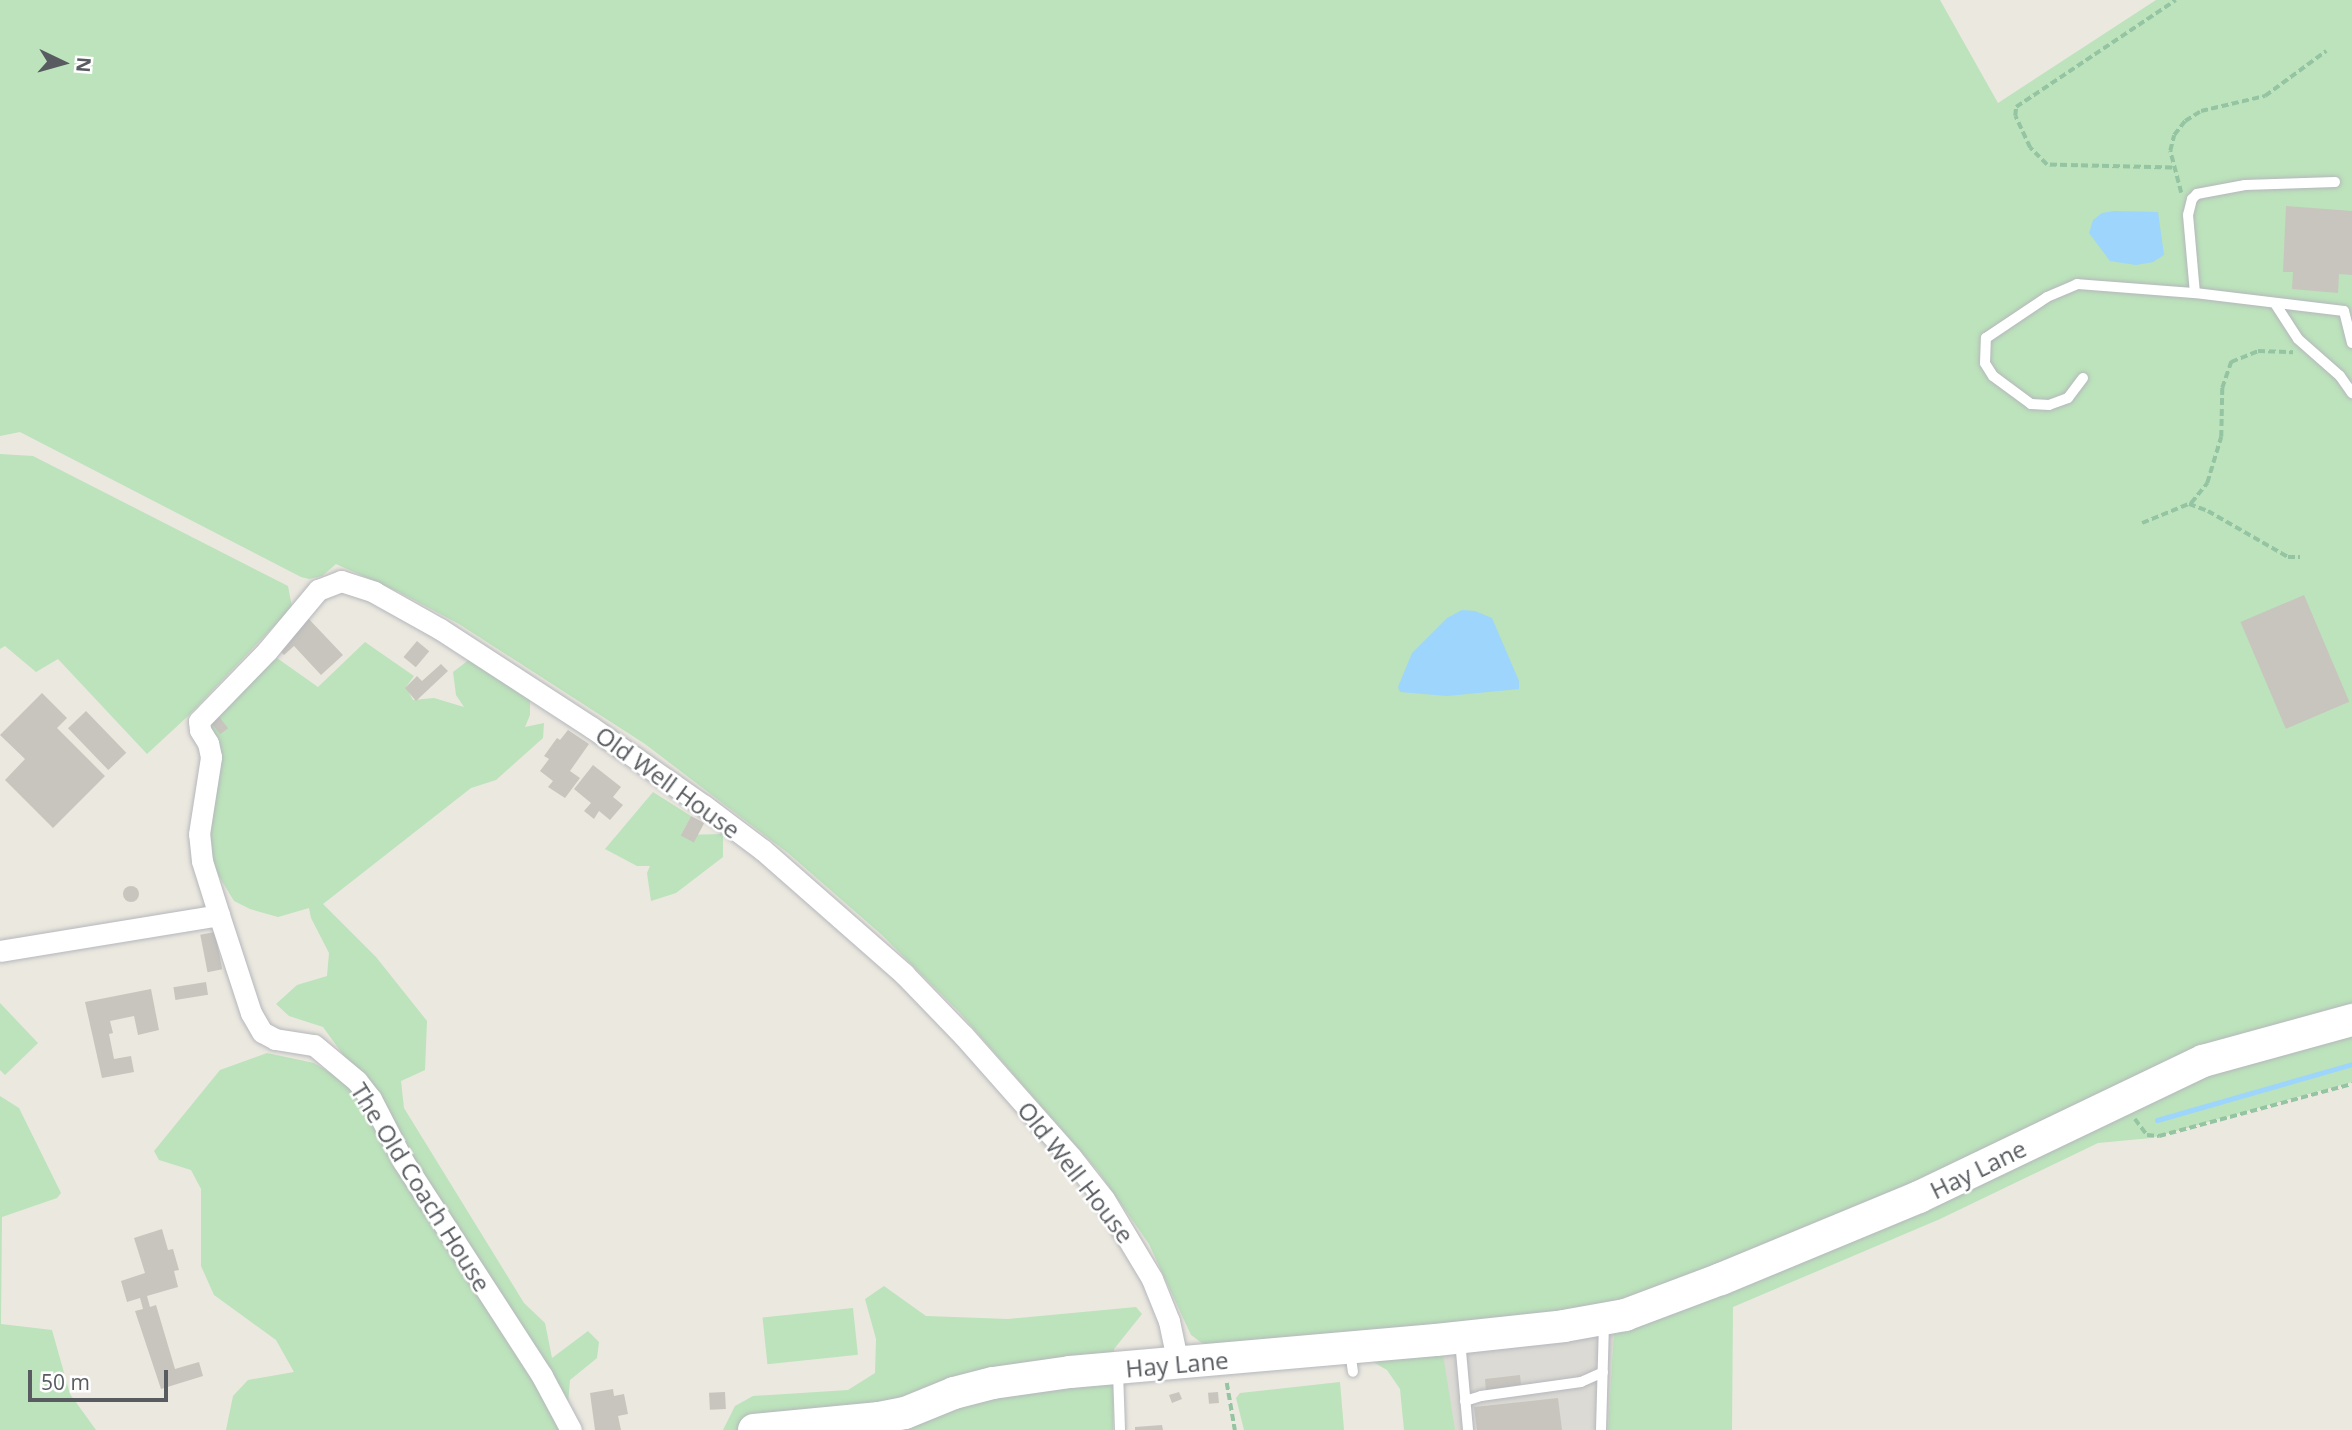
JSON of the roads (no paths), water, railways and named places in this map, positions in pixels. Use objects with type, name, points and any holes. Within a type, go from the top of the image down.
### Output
[{"type":"street","name":"Old Well House","points":[[219,915],[202,861],[199,834],[211,757],[199,721],[267,651],[318,590],[341,581],[374,592],[440,629],[591,727],[703,805],[762,850],[904,974],[963,1034],[1071,1157],[1104,1199],[1152,1279],[1169,1321],[1178,1364]]},
{"type":"street","points":[[0,951],[219,915]]},
{"type":"street","name":"The Old Coach House","points":[[219,915],[251,1013],[262,1032],[275,1039],[314,1045],[357,1081],[371,1099],[402,1161],[542,1376],[572,1430]]},
{"type":"street","name":"Hay Lane","points":[[754,1430],[905,1413],[954,1393],[993,1383],[1223,1360],[1352,1360],[1460,1338],[1604,1320],[1721,1279],[1919,1197],[2203,1061],[2352,1020]]},
{"type":"lane","points":[[2195,293],[2188,215],[2191,201],[2197,194],[2213,189],[2334,182]]},
{"type":"lane","points":[[2083,378],[2068,398],[2049,405],[2031,404],[1993,376],[1985,363],[1986,338],[2070,285],[2088,283],[2344,311],[2352,343]]},
{"type":"lane","points":[[2276,305],[2281,316],[2308,348],[2340,376],[2352,393]]},
{"type":"lane","points":[[1601,1430],[1604,1320]]},
{"type":"lane","points":[[1460,1338],[1468,1430]]},
{"type":"lane","points":[[1118,1369],[1120,1430]]},
{"type":"lane","points":[[1465,1401],[1481,1396],[1581,1382],[1603,1371]]},
{"type":"water","points":[[2158,212],[2164,255],[2153,262],[2136,265],[2110,261],[2089,233],[2093,220],[2102,213]]},
{"type":"water","points":[[1462,610],[1475,611],[1492,618],[1519,681],[1519,689],[1447,696],[1400,692],[1398,687],[1412,653],[1447,618]]},
{"type":"waterway","points":[[2157,1120],[2352,1064]]}]
